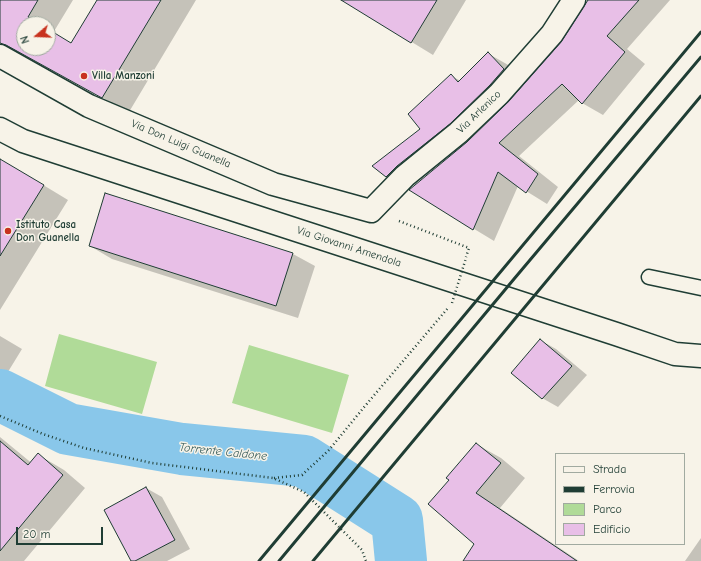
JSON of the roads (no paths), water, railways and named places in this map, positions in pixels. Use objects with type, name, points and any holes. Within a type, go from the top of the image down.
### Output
[{"type":"street","name":"Via Arlenico","points":[[371,211],[405,176],[458,133],[498,94],[552,34],[574,0]]},
{"type":"street","name":"Via Don Luigi Guanella","points":[[0,56],[89,106],[274,184],[371,211]]},
{"type":"street","name":"Via Giovanni Amendola","points":[[0,129],[23,141],[675,354],[701,356]]},
{"type":"lane","points":[[650,277],[701,288]]},
{"type":"waterway","name":"Torrente Caldone","points":[[0,395],[68,429],[182,449],[304,461],[397,520],[401,561]]},
{"type":"railway","points":[[259,561],[701,32]]},
{"type":"railway","points":[[279,561],[701,57]]},
{"type":"railway","points":[[313,561],[701,96]]},
{"type":"place","name":"Villa Manzoni","points":[[84,76]]},
{"type":"place","name":"Istituto Casa Don Guanella","points":[[8,231]]}]
